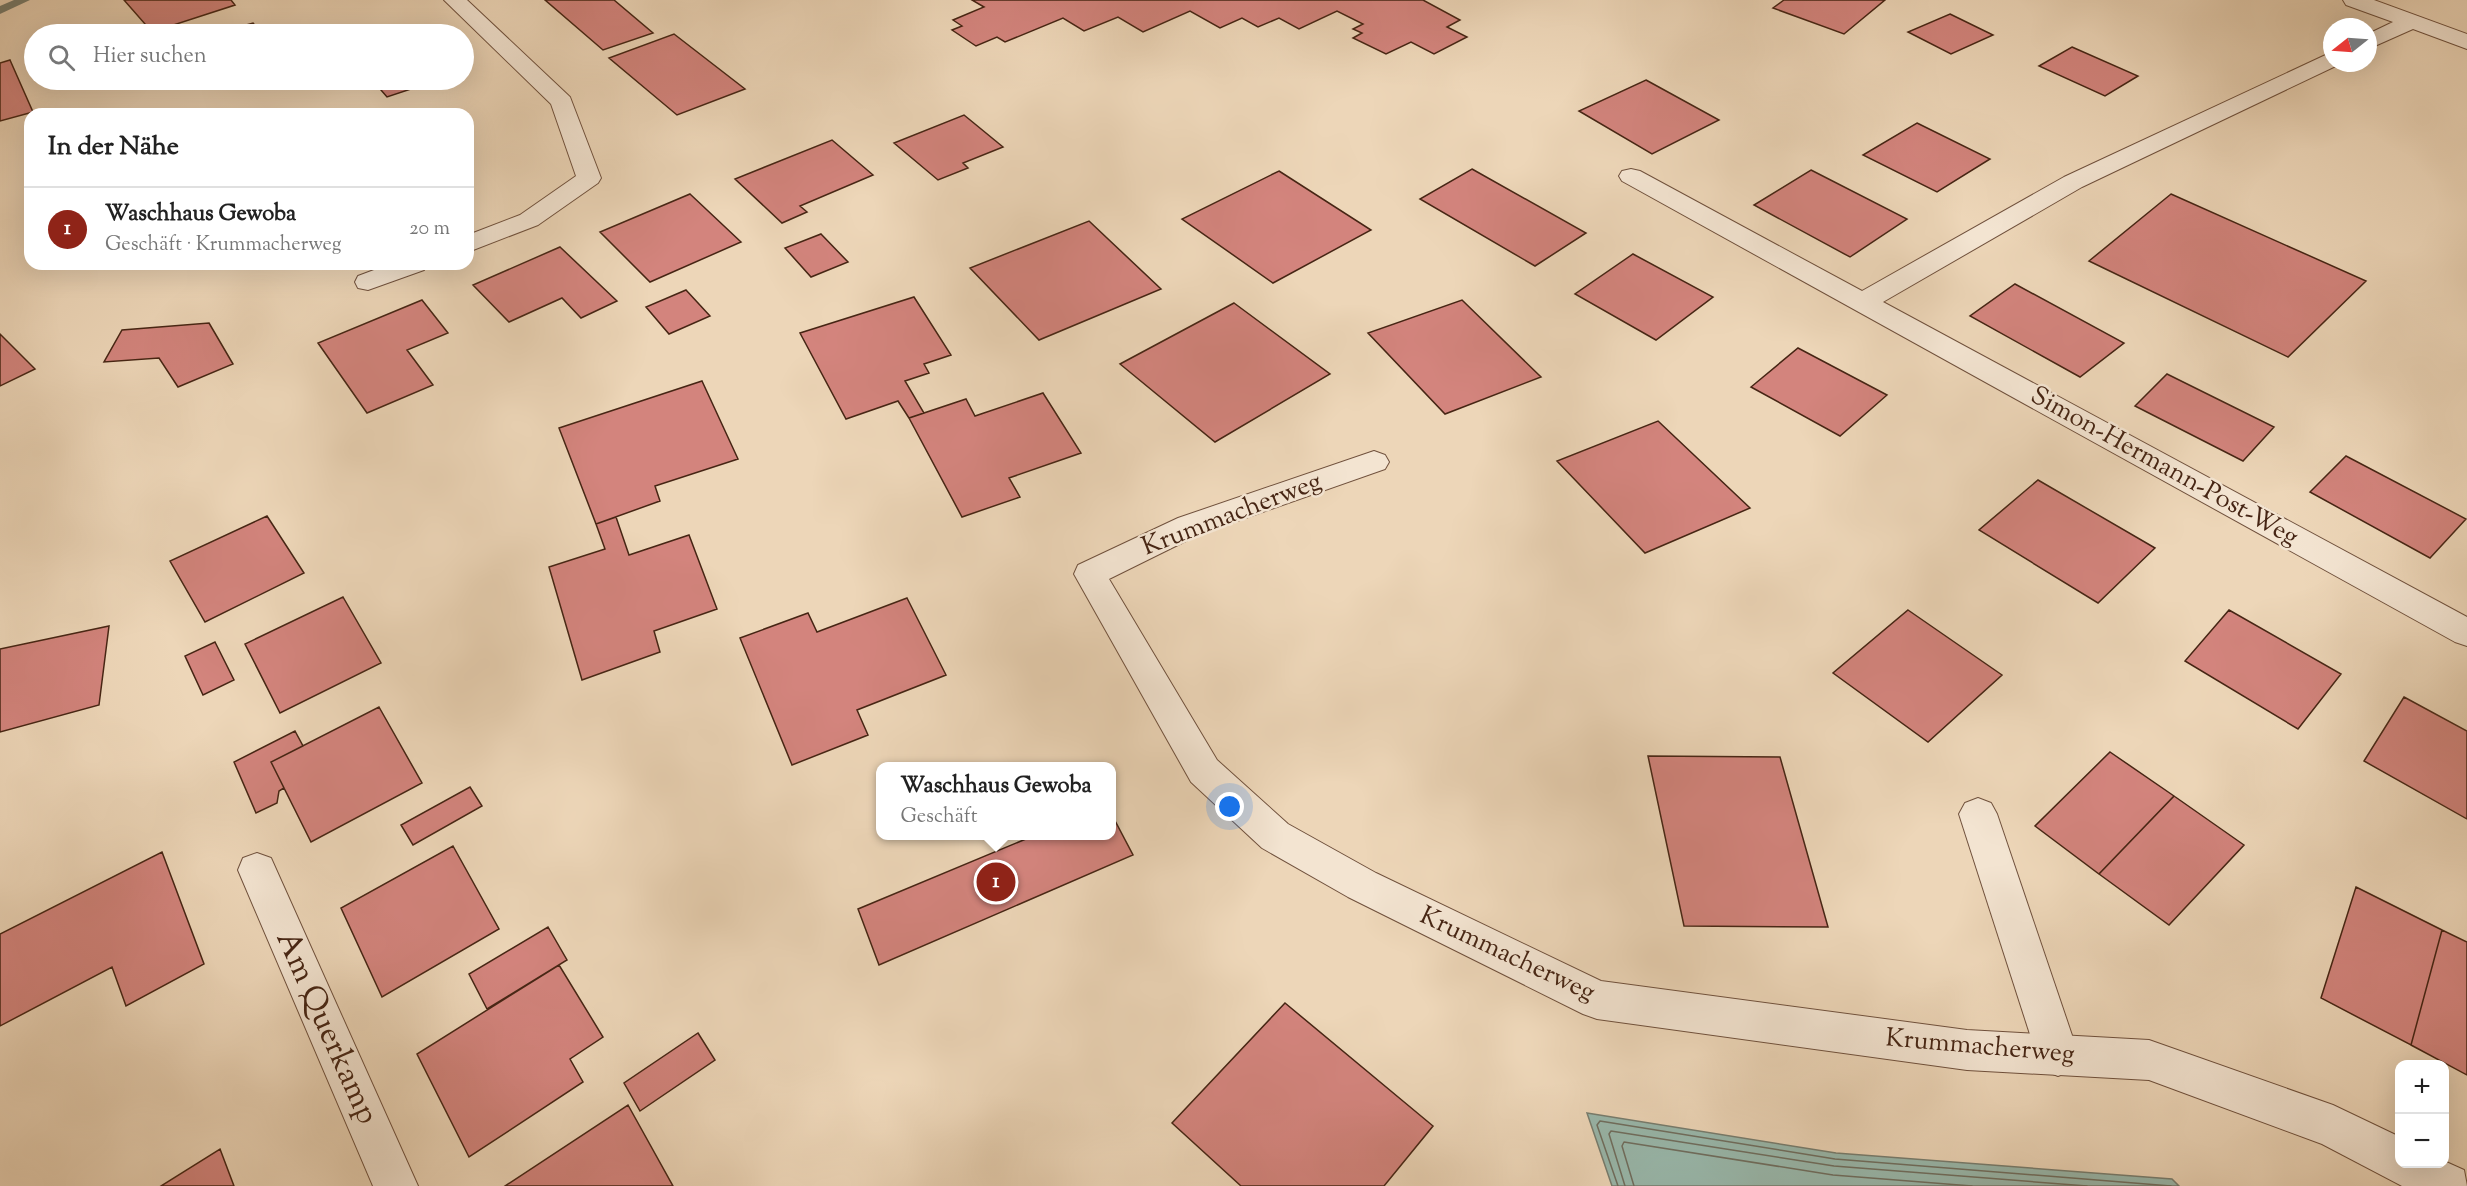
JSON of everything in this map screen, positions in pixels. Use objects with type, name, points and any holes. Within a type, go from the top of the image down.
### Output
[{"type":"street","points":[[455,0],[562,102],[589,178],[529,220],[474,242]]},
{"type":"street","points":[[2354,0],[2467,42]]},
{"type":"street","points":[[2377,38],[2413,21]]},
{"type":"street","points":[[1862,302],[2073,182],[2323,63]]},
{"type":"street","name":"Simon-Hermann-Post-Weg","points":[[1631,176],[2467,633]]},
{"type":"street","points":[[368,282],[399,270]]},
{"type":"street","name":"Krummacherweg","points":[[1374,462],[1189,526],[1090,574],[1204,771],[1275,836],[1362,885],[1597,1000],[1967,1050],[2149,1060],[2333,1127],[2395,1158]]},
{"type":"street","points":[[1978,814],[2058,1056]]},
{"type":"street","name":"Am Querkamp","points":[[257,870],[396,1186]]},
{"type":"street","points":[[2412,1168],[2448,1186]]},
{"type":"water","points":[[1587,1113],[1836,1153],[2172,1179],[2179,1186],[1612,1186]]},
{"type":"building","points":[[124,0],[231,0],[235,5],[177,24],[145,24]]},
{"type":"building","points":[[545,0],[614,0],[653,33],[603,50]]},
{"type":"building","points":[[972,0],[1423,0],[1460,20],[1447,27],[1467,37],[1434,54],[1411,42],[1386,54],[1353,38],[1362,33],[1353,29],[1363,24],[1337,11],[1299,29],[1279,18],[1258,27],[1242,18],[1220,28],[1190,11],[1143,32],[1118,17],[1084,31],[1063,18],[1005,42],[997,37],[976,46],[952,30],[962,26],[953,20],[984,7]]},
{"type":"building","points":[[1784,0],[1885,0],[1844,34],[1773,8]]},
{"type":"building","points":[[1950,14],[1993,35],[1951,54],[1908,32]]},
{"type":"building","points":[[674,34],[745,89],[677,115],[609,58]]},
{"type":"building","points":[[2072,47],[2138,76],[2105,96],[2039,66]]},
{"type":"building","points":[[10,60],[31,108],[24,108],[24,114],[0,121],[0,63]]},
{"type":"building","points":[[1646,80],[1719,120],[1652,154],[1579,111]]},
{"type":"building","points":[[381,90],[408,90],[387,97]]},
{"type":"building","points":[[964,115],[1003,147],[963,163],[968,168],[938,180],[894,143]]},
{"type":"building","points":[[1917,123],[1990,159],[1937,192],[1863,155]]},
{"type":"building","points":[[832,140],[873,175],[800,206],[807,212],[782,223],[735,179]]},
{"type":"building","points":[[1472,169],[1586,233],[1535,266],[1420,199]]},
{"type":"building","points":[[1811,170],[1907,219],[1850,257],[1754,205]]},
{"type":"building","points":[[1279,171],[1371,230],[1273,283],[1182,219]]},
{"type":"building","points":[[690,194],[741,242],[650,282],[600,232]]},
{"type":"building","points":[[2171,194],[2366,281],[2288,357],[2089,261]]},
{"type":"building","points":[[1089,221],[1161,289],[1039,340],[970,268]]},
{"type":"building","points":[[821,234],[848,262],[811,277],[785,248]]},
{"type":"building","points":[[560,247],[617,301],[581,318],[562,298],[509,322],[473,285]]},
{"type":"building","points":[[1633,254],[1713,297],[1656,340],[1575,294]]},
{"type":"building","points":[[2015,284],[2124,343],[2080,377],[1970,316]]},
{"type":"building","points":[[686,290],[710,316],[669,334],[646,307]]},
{"type":"building","points":[[914,297],[951,355],[924,364],[929,373],[905,381],[924,413],[909,418],[898,401],[846,419],[800,333]]},
{"type":"building","points":[[422,300],[448,333],[407,350],[433,385],[367,413],[318,343]]},
{"type":"building","points":[[1462,300],[1541,377],[1445,414],[1368,333]]},
{"type":"building","points":[[1234,303],[1330,374],[1215,442],[1120,364]]},
{"type":"building","points":[[209,323],[233,364],[178,387],[159,358],[104,362],[122,330]]},
{"type":"building","points":[[0,334],[35,369],[0,386]]},
{"type":"building","points":[[1798,348],[1887,395],[1840,436],[1751,387]]},
{"type":"building","points":[[2167,374],[2274,427],[2243,461],[2135,406]]},
{"type":"building","points":[[702,381],[738,459],[655,486],[660,501],[596,524],[559,428]]},
{"type":"building","points":[[1043,393],[1081,453],[1009,478],[1020,497],[962,517],[909,418],[966,399],[975,416]]},
{"type":"building","points":[[1658,421],[1750,508],[1645,553],[1557,461]]},
{"type":"building","points":[[2346,456],[2466,519],[2430,558],[2310,492]]},
{"type":"building","points":[[2038,480],[2155,548],[2098,603],[1979,530]]},
{"type":"building","points":[[267,516],[304,573],[205,622],[170,561]]},
{"type":"building","points":[[616,517],[629,555],[689,535],[717,609],[654,631],[660,652],[582,680],[549,567],[605,549],[596,524]]},
{"type":"building","points":[[343,597],[381,663],[280,713],[245,644]]},
{"type":"building","points":[[907,598],[946,675],[857,710],[868,735],[792,765],[740,638],[808,613],[817,632]]},
{"type":"building","points":[[1908,610],[2002,675],[1928,742],[1833,673]]},
{"type":"building","points":[[2229,610],[2341,674],[2298,729],[2185,661]]},
{"type":"building","points":[[109,626],[99,705],[0,732],[0,649]]},
{"type":"building","points":[[215,642],[234,680],[203,695],[185,656]]},
{"type":"building","points":[[2404,697],[2467,731],[2467,819],[2364,761]]},
{"type":"building","points":[[379,707],[422,783],[311,842],[271,762]]},
{"type":"building","points":[[295,731],[303,746],[271,762],[284,788],[279,791],[277,803],[256,813],[234,762]]},
{"type":"building","points":[[2110,752],[2174,796],[2099,874],[2035,826]]},
{"type":"building","points":[[1648,756],[1780,757],[1828,927],[1684,926]]},
{"type":"building","points":[[470,787],[482,806],[413,845],[401,825]]},
{"type":"building","points":[[2174,796],[2244,845],[2169,925],[2099,874]]},
{"type":"building","points":[[1116,823],[1133,855],[879,965],[858,909],[1023,840],[1116,840]]},
{"type":"building","points":[[453,846],[499,929],[382,997],[341,908]]},
{"type":"building","points":[[162,852],[204,964],[126,1006],[112,967],[0,1026],[0,934]]},
{"type":"building","points":[[2356,887],[2442,930],[2411,1045],[2321,998]]},
{"type":"building","points":[[548,927],[567,960],[487,1009],[469,974]]},
{"type":"building","points":[[2442,930],[2467,942],[2467,1075],[2449,1065],[2449,1060],[2439,1060],[2411,1045]]},
{"type":"building","points":[[559,965],[603,1037],[570,1059],[583,1082],[469,1157],[417,1054]]},
{"type":"building","points":[[1285,1003],[1433,1126],[1384,1186],[1241,1186],[1172,1123]]},
{"type":"building","points":[[698,1033],[715,1060],[640,1111],[624,1083]]},
{"type":"building","points":[[628,1105],[673,1186],[505,1186]]},
{"type":"building","points":[[220,1149],[234,1186],[161,1186]]},
{"type":"waterway","points":[[0,10],[24,0]]},
{"type":"place","name":"Waschhaus Gewoba","points":[[996,882]]}]
